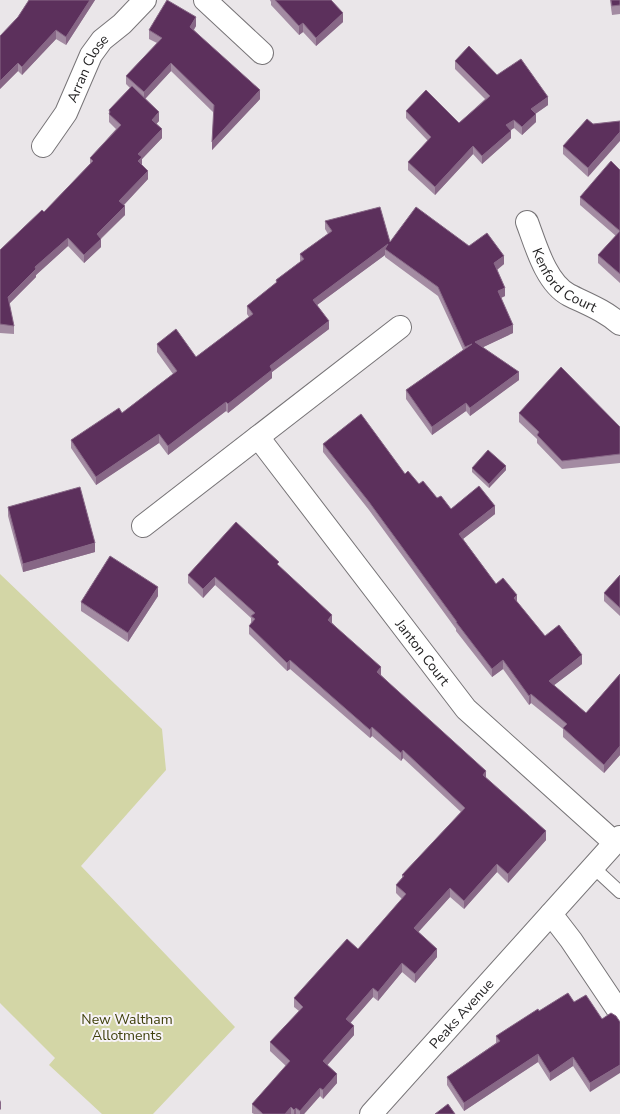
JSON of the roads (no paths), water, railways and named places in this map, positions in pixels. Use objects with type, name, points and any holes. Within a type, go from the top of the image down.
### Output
[{"type":"street","name":"Arran Close","points":[[43,146],[66,113],[91,55],[102,40],[122,24],[145,0]]},
{"type":"street","points":[[205,0],[262,53]]},
{"type":"street","name":"Kenford Court","points":[[527,222],[551,279],[568,294],[593,305],[620,324]]},
{"type":"street","points":[[143,526],[400,327]]},
{"type":"street","name":"Janton Court","points":[[258,437],[466,709],[617,840]]},
{"type":"street","name":"Peaks Avenue","points":[[371,1114],[617,840]]},
{"type":"street","points":[[551,914],[620,1013]]},
{"type":"lane","points":[[593,867],[620,892]]},
{"type":"park label","name":"New Waltham Allotments","points":[[127,1028]]}]
